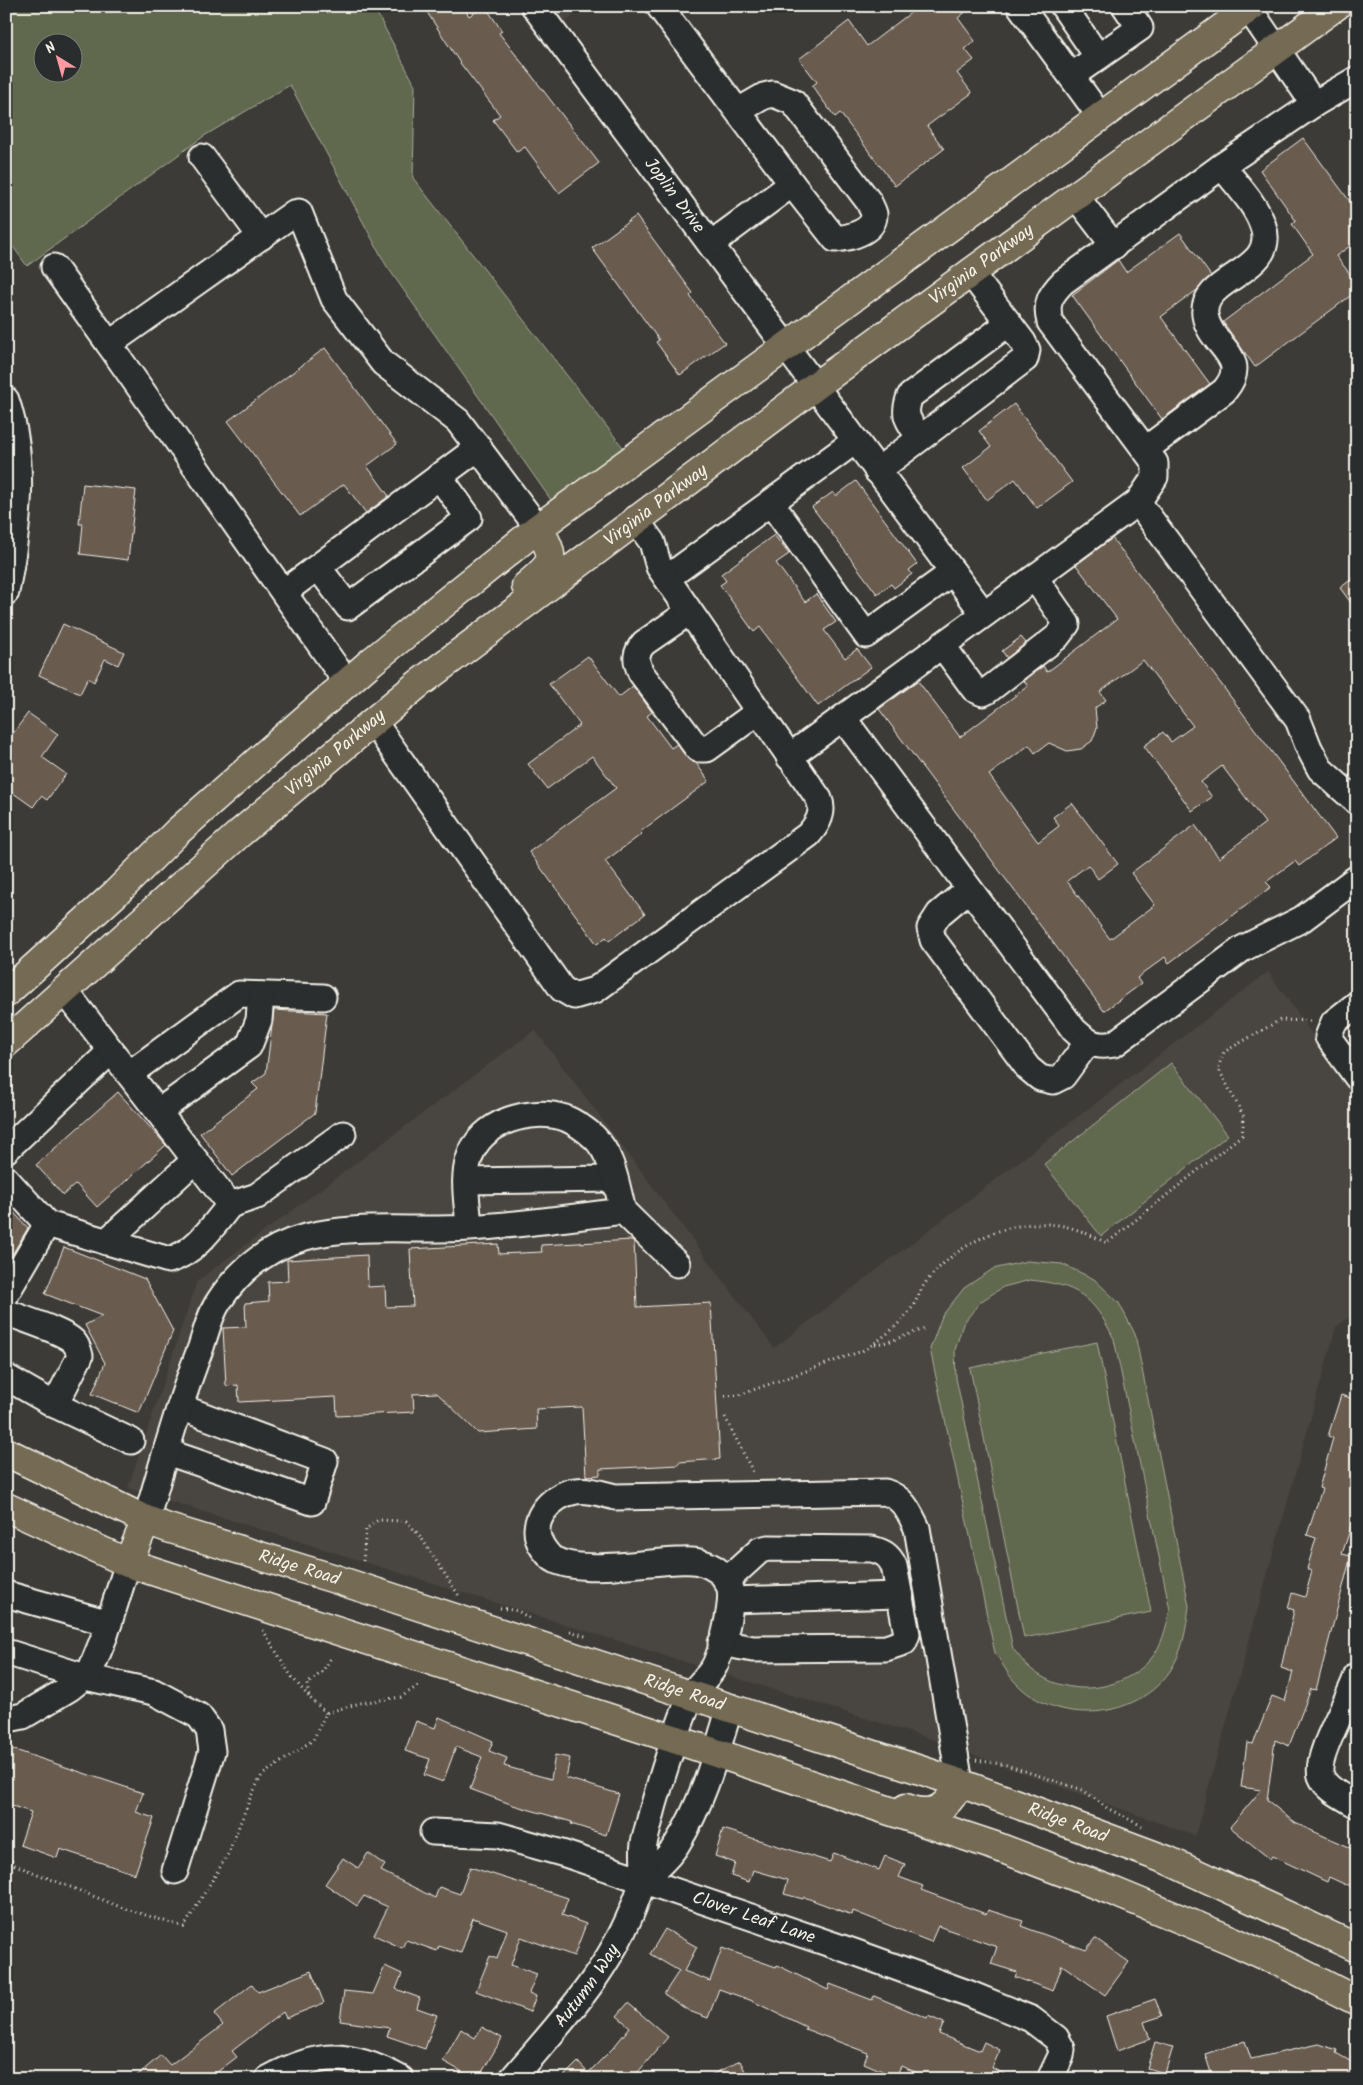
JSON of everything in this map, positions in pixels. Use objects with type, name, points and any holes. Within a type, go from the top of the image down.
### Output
[{"type":"main road","name":"Virginia Parkway","points":[[6,1043],[240,832],[373,721],[469,646],[814,387],[1336,6]]},
{"type":"main road","points":[[6,993],[116,894],[177,832],[347,683],[538,528],[1249,7]]},
{"type":"main road","points":[[469,646],[481,623],[546,569],[551,556],[549,545],[538,528]]},
{"type":"main road","points":[[71,986],[73,969],[78,956],[89,940],[174,854],[177,832]]},
{"type":"main road","name":"Ridge Road","points":[[6,1452],[146,1520],[691,1694],[960,1783],[1167,1860],[1357,1948]]},
{"type":"main road","points":[[6,1507],[128,1563],[674,1739],[716,1755],[998,1847],[1110,1890],[1230,1940],[1294,1969],[1357,2001]]},
{"type":"main road","points":[[128,1563],[146,1520]]},
{"type":"main road","points":[[826,1791],[869,1795],[913,1811],[930,1812],[944,1806],[951,1799],[960,1783]]},
{"type":"street","name":"Joplin Drive","points":[[534,6],[787,347],[814,387],[984,614]]},
{"type":"street","points":[[659,6],[792,184],[835,239],[849,238],[862,231],[872,222],[874,214],[869,202],[794,102],[774,94],[764,96],[738,111]]},
{"type":"street","points":[[1020,6],[1100,116]]},
{"type":"street","points":[[1063,6],[1098,57]]},
{"type":"street","points":[[1071,76],[1140,28],[1125,6]]},
{"type":"street","points":[[1249,7],[1276,51],[1314,104]]},
{"type":"street","points":[[789,757],[1138,502],[1155,477],[1154,464],[1146,449],[1050,322],[1047,306],[1050,297],[1063,282],[1222,166],[1314,104],[1357,79]]},
{"type":"street","points":[[202,157],[261,237]]},
{"type":"street","points":[[1146,449],[1224,391],[1233,380],[1235,371],[1233,361],[1210,328],[1205,314],[1206,306],[1216,290],[1254,262],[1264,249],[1265,237],[1262,224],[1256,212],[1222,166]]},
{"type":"street","points":[[711,244],[792,184]]},
{"type":"street","points":[[1075,195],[1114,246]]},
{"type":"street","points":[[109,344],[294,213],[299,212],[334,299],[383,363],[458,421],[538,528]]},
{"type":"street","points":[[54,266],[347,683]]},
{"type":"street","points":[[970,272],[1028,350]]},
{"type":"street","points":[[920,438],[906,417],[906,407],[910,396],[1009,323]]},
{"type":"street","points":[[877,471],[1025,360],[1028,350],[1060,336]]},
{"type":"street","points":[[6,400],[18,467],[17,532],[6,592]]},
{"type":"street","points":[[667,578],[854,441]]},
{"type":"street","points":[[284,592],[479,447]]},
{"type":"street","points":[[318,567],[348,607],[470,518],[439,476]]},
{"type":"street","points":[[771,502],[866,635],[952,572]]},
{"type":"street","points":[[1138,502],[1298,720],[1320,769],[1357,802]]},
{"type":"street","points":[[373,721],[562,989],[574,996],[595,990],[808,835],[816,825],[822,810],[821,804],[659,568],[652,542],[635,520]]},
{"type":"street","points":[[942,645],[974,689],[983,693],[987,691],[1057,637],[1067,624],[1034,578]]},
{"type":"street","points":[[689,612],[644,643],[638,650],[636,660],[641,673],[698,749],[708,749],[758,712]]},
{"type":"street","points":[[843,718],[1074,1030],[1096,1046],[1114,1044],[1242,948],[1302,919],[1357,878]]},
{"type":"street","points":[[969,889],[939,914],[930,928],[933,940],[1028,1068],[1040,1078],[1053,1081],[1063,1076],[1088,1042]]},
{"type":"street","points":[[71,986],[111,1051],[230,1205]]},
{"type":"street","points":[[129,1074],[239,994],[323,997]]},
{"type":"street","points":[[158,1112],[249,1046],[259,1020],[261,995]]},
{"type":"street","points":[[1357,1004],[1334,1022],[1328,1037],[1357,1077]]},
{"type":"street","points":[[6,1150],[111,1051]]},
{"type":"street","points":[[469,1228],[466,1181],[469,1158],[486,1132],[507,1120],[526,1116],[556,1116],[576,1124],[594,1137],[601,1146],[615,1179],[623,1211],[677,1264]]},
{"type":"street","points":[[6,1179],[47,1224],[169,1260],[180,1257],[202,1238],[230,1205],[257,1196],[343,1134]]},
{"type":"street","points":[[106,1242],[195,1160]]},
{"type":"street","points":[[466,1181],[615,1179]]},
{"type":"street","points":[[146,1520],[180,1407],[217,1303],[249,1264],[296,1239],[327,1231],[469,1228],[623,1211]]},
{"type":"street","points":[[6,1294],[47,1224]]},
{"type":"street","points":[[6,1312],[64,1336],[73,1341],[78,1349],[80,1356],[56,1405]]},
{"type":"street","points":[[6,1377],[56,1405],[131,1440]]},
{"type":"street","points":[[167,1452],[312,1502],[325,1461],[180,1407]]},
{"type":"street","points":[[691,1694],[714,1668],[730,1614],[729,1590],[718,1570],[698,1561],[574,1566],[553,1560],[541,1546],[537,1529],[539,1518],[547,1506],[564,1494],[578,1490],[594,1491],[615,1497],[886,1492],[894,1495],[905,1504],[917,1528],[960,1783]]},
{"type":"street","points":[[721,1643],[753,1649],[886,1648],[897,1646],[904,1642],[907,1634],[891,1559],[884,1553],[872,1549],[768,1548],[760,1550],[729,1590]]},
{"type":"street","points":[[6,1716],[13,1718],[23,1716],[86,1677],[90,1672],[109,1623],[128,1563]]},
{"type":"street","points":[[729,1590],[899,1595]]},
{"type":"street","points":[[6,1594],[109,1623]]},
{"type":"street","points":[[6,1652],[86,1677],[154,1692],[199,1716],[209,1730],[212,1751],[175,1871]]},
{"type":"street","points":[[1357,1675],[1353,1690],[1325,1748],[1320,1767],[1324,1782],[1357,1805]]},
{"type":"street","name":"Autumn Way","points":[[512,2079],[569,2015],[594,1981],[624,1927],[643,1881],[644,1846],[674,1739],[691,1694]]},
{"type":"street","name":"Autumn Way","points":[[643,1881],[677,1845],[696,1809],[716,1755],[730,1707]]},
{"type":"street","name":"Clover Leaf Lane","points":[[432,1832],[498,1834],[565,1854],[854,1952],[970,1994],[1031,2020],[1050,2031],[1060,2043],[1061,2056],[1050,2079]]},
{"type":"street","points":[[268,2079],[314,2058],[346,2058],[376,2065],[400,2079]]},
{"type":"path","points":[[725,1396],[739,1395],[862,1351],[874,1344],[896,1326],[912,1308],[924,1284],[946,1259],[978,1239],[1025,1224],[1065,1226],[1107,1243],[1242,1135],[1244,1117],[1218,1068],[1224,1052],[1280,1020],[1334,1022]]},
{"type":"path","points":[[874,1344],[888,1342],[926,1328]]},
{"type":"path","points":[[724,1416],[758,1482]]},
{"type":"path","points":[[363,1560],[366,1529],[378,1520],[406,1521],[420,1536],[459,1597],[467,1599]]},
{"type":"path","points":[[490,1607],[518,1611],[534,1622]]},
{"type":"path","points":[[262,1628],[291,1676],[326,1713]]},
{"type":"path","points":[[561,1630],[580,1633],[595,1641]]},
{"type":"path","points":[[309,1697],[307,1684],[322,1672],[331,1658]]},
{"type":"path","points":[[6,1852],[15,1865],[123,1908],[184,1927],[228,1854],[251,1796],[262,1775],[312,1740],[326,1713],[360,1703],[400,1697],[421,1684]]},
{"type":"path","points":[[6,1806],[12,1806]]},
{"type":"shaded area","points":[[549,6],[587,6],[561,25]]},
{"type":"shaded area","points":[[1268,972],[1357,1096],[1357,1311],[1336,1327],[1195,1836],[922,1736],[128,1488],[197,1281],[535,1030],[774,1348]]},
{"type":"green space","points":[[6,6],[373,6],[415,85],[413,178],[625,450],[551,500],[386,265],[290,85],[204,136],[27,266],[6,237]]},
{"type":"green space","points":[[1171,1063],[1228,1135],[1101,1236],[1044,1164]]},
{"type":"green space","points":[[1027,1261],[1062,1264],[1094,1279],[1119,1303],[1135,1334],[1189,1606],[1181,1648],[1170,1671],[1155,1688],[1137,1700],[1117,1708],[1095,1712],[1073,1711],[1051,1706],[1032,1696],[1015,1682],[995,1653],[930,1349],[942,1316],[964,1288],[993,1269]],"holes":[[[1030,1280],[1060,1285],[1082,1295],[1099,1312],[1114,1339],[1170,1610],[1161,1643],[1150,1660],[1137,1671],[1123,1679],[1108,1685],[1092,1688],[1076,1688],[1045,1678],[1028,1667],[1013,1649],[956,1378],[955,1350],[963,1324],[980,1302],[1003,1287]]]},
{"type":"green space","points":[[1097,1342],[1151,1612],[1024,1638],[970,1368]]},
{"type":"building","points":[[423,6],[463,6],[469,16],[485,6],[502,31],[499,33],[599,163],[559,193],[525,147],[517,152],[493,120],[500,115],[460,63]]},
{"type":"building","points":[[909,6],[973,6],[958,18],[975,41],[965,49],[974,60],[957,73],[972,93],[927,126],[944,149],[895,186],[840,113],[835,117],[812,86],[817,82],[799,59],[849,21],[867,46],[913,11]]},
{"type":"building","points":[[1303,138],[1357,211],[1357,241],[1336,256],[1357,283],[1357,291],[1255,367],[1223,322],[1313,254],[1292,224],[1296,221],[1260,170]]},
{"type":"building","points":[[636,216],[693,293],[690,296],[725,343],[680,375],[656,342],[659,340],[592,248]]},
{"type":"building","points":[[1180,233],[1211,276],[1197,290],[1161,317],[1210,384],[1162,419],[1072,295],[1118,260],[1126,272]]},
{"type":"building","points":[[325,348],[397,444],[367,466],[389,496],[366,513],[344,484],[300,516],[228,421]]},
{"type":"building","points":[[1014,404],[1072,482],[1037,508],[1015,479],[987,500],[963,468],[991,447],[979,431]]},
{"type":"building","points":[[856,481],[917,564],[909,570],[912,574],[894,588],[891,584],[877,594],[812,507],[833,492],[836,496]]},
{"type":"building","points":[[83,484],[136,490],[128,560],[80,554],[83,524],[79,524]]},
{"type":"building","points":[[774,535],[789,554],[776,563],[805,602],[816,594],[836,622],[824,630],[845,658],[857,649],[871,667],[818,706],[760,627],[754,632],[720,585],[726,581],[721,574]]},
{"type":"building","points":[[1112,538],[1336,838],[1299,866],[1295,861],[1266,882],[1271,887],[1169,963],[1165,957],[1137,978],[1141,984],[1104,1011],[879,709],[918,681],[960,737],[1028,686],[1024,681],[1043,666],[1047,672],[1117,619],[1076,565]],"holes":[[[1143,660],[1193,726],[1171,742],[1163,732],[1144,746],[1192,811],[1212,797],[1201,782],[1222,766],[1265,823],[1219,858],[1195,825],[1131,873],[1155,905],[1110,939],[1067,881],[1088,865],[1098,879],[1118,864],[1072,803],[1053,817],[1059,826],[1038,842],[989,775],[1029,745],[1035,753],[1049,743],[1067,751],[1081,749],[1092,741],[1097,728],[1095,708],[1106,700],[1100,692]]]},
{"type":"building","points":[[1357,575],[1357,611],[1340,588]]},
{"type":"building","points":[[63,624],[124,652],[118,665],[105,659],[94,682],[88,678],[80,694],[39,675]]},
{"type":"building","points":[[1021,637],[1026,643],[1007,658],[1002,651]]},
{"type":"building","points":[[588,656],[619,697],[633,686],[652,712],[647,716],[671,748],[677,744],[687,758],[696,763],[709,781],[640,832],[642,834],[605,861],[645,914],[609,941],[606,937],[597,944],[529,852],[616,788],[592,756],[547,789],[528,764],[580,725],[549,684]]},
{"type":"building","points":[[28,713],[58,734],[42,757],[66,774],[47,800],[41,796],[33,807],[6,788],[6,743]]},
{"type":"building","points":[[274,1010],[327,1013],[315,1113],[232,1176],[200,1133],[258,1089],[252,1083],[266,1073]]},
{"type":"building","points":[[118,1092],[166,1145],[97,1207],[76,1184],[63,1195],[36,1165]]},
{"type":"building","points":[[6,1204],[28,1228],[13,1253],[6,1259]]},
{"type":"building","points":[[632,1240],[634,1242],[637,1307],[711,1303],[720,1459],[679,1462],[679,1465],[600,1469],[600,1475],[586,1476],[582,1407],[536,1409],[537,1429],[478,1433],[437,1393],[413,1394],[414,1412],[337,1416],[336,1397],[239,1402],[238,1385],[226,1386],[223,1328],[246,1327],[245,1303],[269,1301],[268,1282],[288,1281],[287,1260],[367,1255],[368,1287],[385,1286],[386,1307],[413,1306],[410,1249],[498,1244],[499,1254],[542,1252],[541,1245]]},
{"type":"building","points":[[64,1247],[145,1279],[173,1331],[139,1413],[92,1394],[105,1363],[85,1325],[102,1316],[45,1294]]},
{"type":"building","points":[[1341,1395],[1357,1400],[1357,1494],[1353,1506],[1357,1509],[1342,1554],[1351,1556],[1316,1690],[1311,1689],[1289,1746],[1275,1740],[1267,1800],[1295,1823],[1357,1851],[1357,1890],[1329,1877],[1327,1882],[1272,1856],[1270,1859],[1230,1827],[1261,1790],[1241,1787],[1247,1743],[1253,1744],[1272,1696],[1285,1701],[1293,1672],[1281,1668],[1294,1610],[1288,1608],[1292,1593],[1305,1597],[1312,1571],[1307,1569],[1316,1538],[1307,1535],[1322,1489],[1319,1488],[1333,1438],[1328,1436]]},
{"type":"building","points":[[439,1717],[493,1741],[489,1751],[507,1758],[504,1766],[551,1779],[555,1755],[570,1758],[566,1778],[619,1794],[606,1835],[470,1789],[482,1757],[456,1747],[443,1782],[424,1775],[430,1759],[405,1751],[416,1721],[435,1728]]},
{"type":"building","points":[[6,1747],[143,1793],[136,1812],[154,1818],[135,1874],[60,1849],[57,1858],[20,1845],[31,1812],[6,1804]]},
{"type":"building","points":[[723,1829],[830,1862],[834,1853],[879,1870],[885,1856],[905,1864],[899,1877],[923,1886],[921,1890],[986,1914],[988,1910],[1023,1921],[1021,1926],[1086,1950],[1095,1938],[1129,1962],[1105,1995],[1062,1965],[1053,1991],[1015,1977],[1017,1972],[991,1964],[997,1947],[938,1926],[931,1942],[853,1911],[852,1915],[804,1897],[803,1899],[784,1894],[788,1880],[753,1870],[749,1882],[731,1876],[735,1863],[715,1856]]},
{"type":"building","points":[[368,1853],[385,1865],[381,1871],[435,1898],[439,1887],[460,1894],[470,1867],[568,1898],[562,1915],[586,1924],[574,1956],[521,1937],[511,1965],[537,1974],[529,1993],[536,1996],[530,2012],[476,1991],[490,1956],[497,1959],[507,1930],[473,1918],[461,1953],[439,1946],[437,1951],[406,1940],[402,1948],[374,1935],[388,1907],[364,1896],[357,1906],[325,1884],[343,1858],[358,1868]]},
{"type":"building","points":[[665,1929],[697,1947],[684,1971],[710,1981],[722,1948],[776,1967],[777,1965],[828,1990],[830,1984],[872,2000],[874,1996],[944,2023],[939,2034],[980,2051],[984,2042],[1000,2050],[992,2068],[1014,2079],[932,2079],[901,2066],[896,2077],[864,2063],[868,2053],[805,2029],[806,2027],[750,2000],[719,1989],[708,2018],[689,2011],[664,1994],[679,1971],[650,1954]]},
{"type":"building","points":[[385,1966],[402,1974],[396,1989],[420,1998],[417,2008],[437,2015],[425,2049],[387,2036],[390,2028],[340,2021],[344,1991],[373,1994]]},
{"type":"building","points":[[311,1971],[324,2003],[286,2018],[283,2012],[232,2051],[237,2057],[208,2079],[133,2079],[161,2055],[170,2065],[223,2025],[214,2014],[252,1984],[258,1992]]},
{"type":"building","points":[[1155,1999],[1162,2016],[1144,2022],[1150,2039],[1117,2051],[1106,2016]]},
{"type":"building","points":[[628,2003],[668,2037],[632,2079],[561,2079],[578,2062],[588,2073],[613,2048],[630,2027],[617,2016]]},
{"type":"building","points":[[482,2027],[502,2038],[478,2079],[475,2079],[443,2061],[461,2029],[475,2038]]},
{"type":"building","points":[[1245,2041],[1251,2059],[1319,2044],[1337,2050],[1336,2053],[1357,2065],[1357,2079],[1213,2079],[1205,2054]]},
{"type":"building","points":[[1155,2042],[1173,2047],[1165,2073],[1147,2068]]},
{"type":"building","points":[[740,2061],[749,2079],[703,2079]]}]
